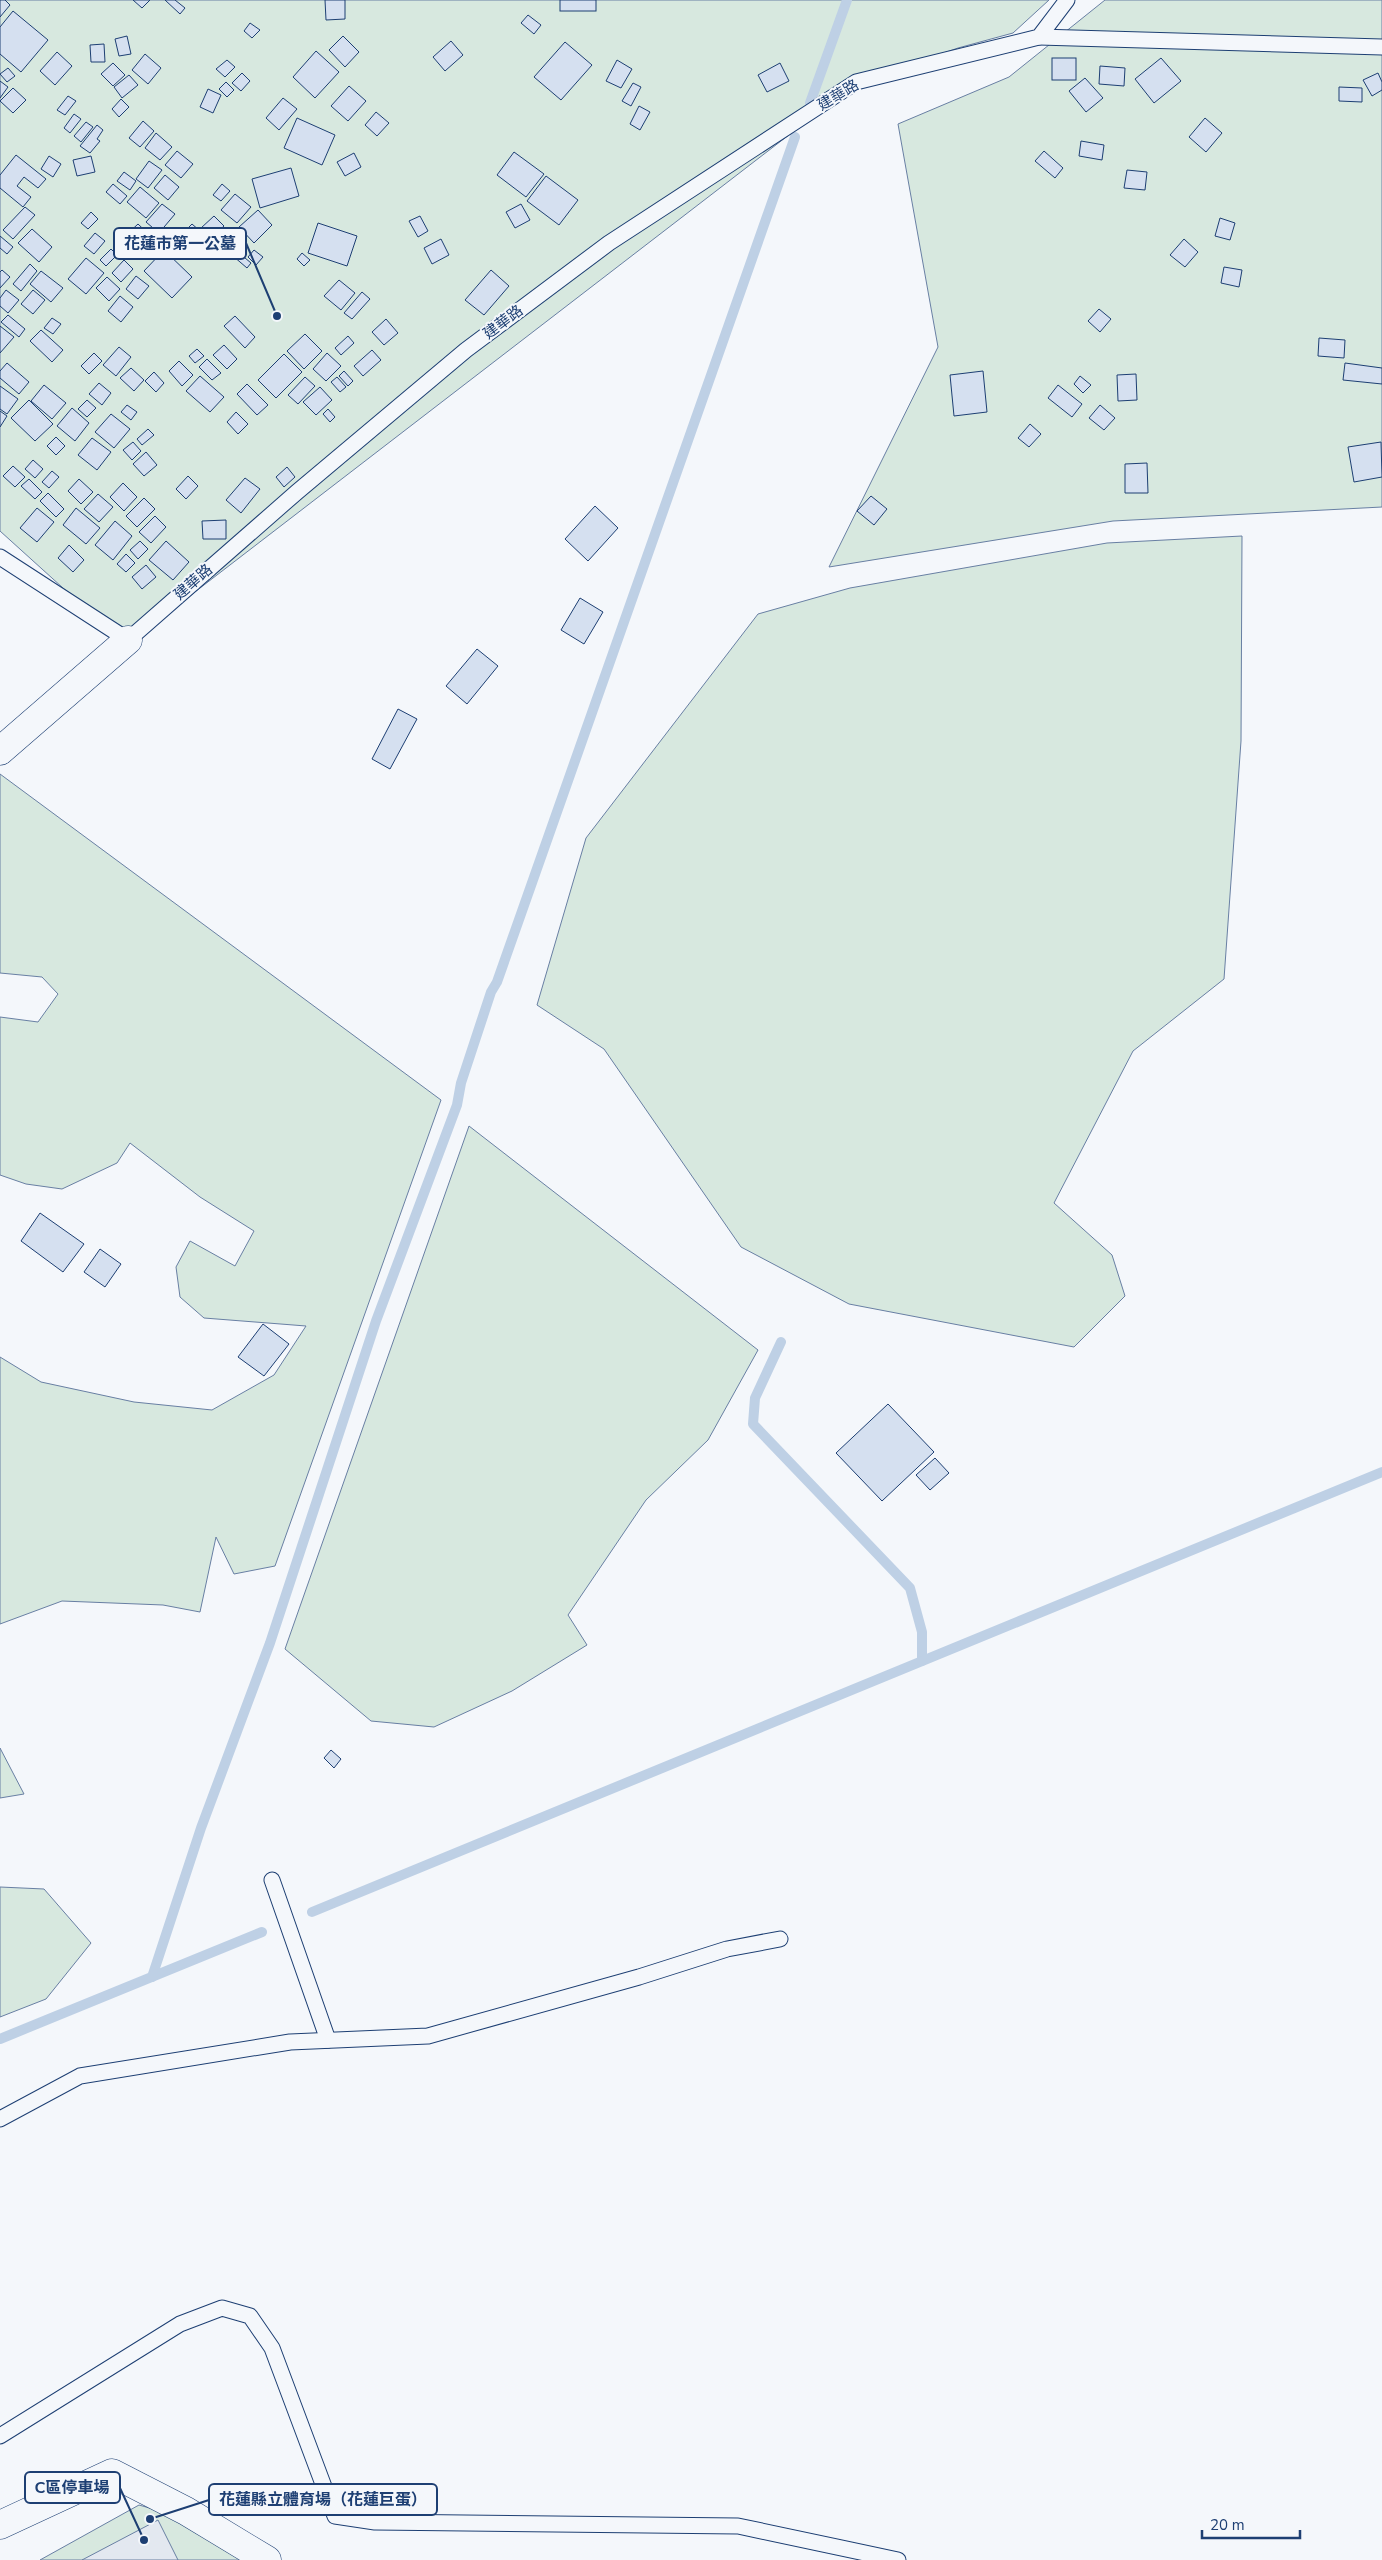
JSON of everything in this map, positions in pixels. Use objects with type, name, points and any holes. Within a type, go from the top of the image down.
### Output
[{"type":"street","name":"建華路","points":[[0,751],[128,640]]},
{"type":"street","points":[[0,2525],[112,2473],[186,2511],[267,2560]]},
{"type":"lane","points":[[1039,37],[1067,0]]},
{"type":"lane","name":"建華路","points":[[128,640],[297,492],[466,350],[608,243],[856,82],[1039,37],[1382,47]]},
{"type":"lane","points":[[0,557],[128,640]]},
{"type":"lane","points":[[272,1880],[328,2040]]},
{"type":"lane","points":[[0,2119],[80,2076],[290,2042],[428,2036],[639,1977],[727,1949],[780,1939]]},
{"type":"lane","points":[[0,2436],[180,2324],[222,2308],[250,2316],[272,2348],[335,2516],[375,2522],[738,2526],[898,2560]]},
{"type":"shaded area","points":[[0,0],[1049,0],[1013,33],[958,48],[826,94],[833,101],[126,645],[0,531]]},
{"type":"shaded area","points":[[1105,0],[1382,0],[1382,507],[1113,521],[829,567],[938,347],[898,124],[1009,77]]},
{"type":"shaded area","points":[[1242,536],[1241,741],[1224,979],[1133,1051],[1054,1203],[1112,1255],[1125,1296],[1074,1347],[849,1304],[741,1247],[604,1049],[537,1005],[586,838],[758,614],[850,588],[1107,543]]},
{"type":"shaded area","points":[[0,774],[441,1100],[275,1566],[234,1574],[216,1537],[200,1612],[163,1605],[62,1601],[0,1624],[0,1357],[41,1382],[134,1402],[212,1410],[274,1375],[306,1326],[204,1318],[180,1297],[176,1267],[190,1241],[235,1266],[254,1231],[200,1197],[130,1143],[117,1163],[62,1189],[26,1184],[0,1175],[0,1017],[38,1022],[58,994],[42,977],[0,973]]},
{"type":"shaded area","points":[[469,1126],[758,1350],[708,1440],[646,1500],[568,1615],[587,1645],[512,1691],[434,1727],[371,1721],[285,1649]]},
{"type":"shaded area","points":[[0,1748],[24,1794],[0,1798]]},
{"type":"shaded area","points":[[0,1887],[44,1889],[91,1943],[46,1999],[0,2017]]},
{"type":"shaded area","points":[[139,2505],[237,2533],[252,2560],[40,2560]]},
{"type":"shaded area","points":[[158,2520],[178,2560],[82,2560]]},
{"type":"building","points":[[0,0],[5,0],[10,5],[0,17]]},
{"type":"building","points":[[133,0],[150,0],[142,8]]},
{"type":"building","points":[[165,0],[175,0],[185,8],[180,14]]},
{"type":"building","points":[[325,0],[345,0],[345,19],[326,20]]},
{"type":"building","points":[[560,0],[596,0],[596,11],[560,11]]},
{"type":"building","points":[[13,11],[48,40],[21,72],[0,54],[0,27]]},
{"type":"building","points":[[528,15],[541,25],[534,34],[521,23]]},
{"type":"building","points":[[250,23],[260,30],[252,38],[244,31]]},
{"type":"building","points":[[127,36],[131,54],[119,56],[115,39]]},
{"type":"building","points":[[343,36],[359,52],[345,67],[329,50]]},
{"type":"building","points":[[451,41],[463,55],[445,71],[433,57]]},
{"type":"building","points":[[565,42],[592,65],[561,100],[534,77]]},
{"type":"building","points":[[104,44],[105,62],[91,62],[90,45]]},
{"type":"building","points":[[316,51],[339,72],[315,98],[293,77]]},
{"type":"building","points":[[57,52],[72,66],[55,85],[40,71]]},
{"type":"building","points":[[145,54],[161,68],[148,84],[132,70]]},
{"type":"building","points":[[1052,58],[1076,58],[1076,80],[1052,80]]},
{"type":"building","points":[[1161,58],[1181,81],[1154,103],[1135,79]]},
{"type":"building","points":[[227,60],[235,67],[225,77],[216,69]]},
{"type":"building","points":[[617,60],[632,69],[621,88],[606,81]]},
{"type":"building","points":[[113,63],[125,75],[113,86],[101,74]]},
{"type":"building","points":[[780,63],[789,81],[767,92],[758,75]]},
{"type":"building","points":[[1100,66],[1125,68],[1124,86],[1099,84]]},
{"type":"building","points":[[8,68],[15,76],[7,82],[0,74]]},
{"type":"building","points":[[242,73],[250,81],[241,91],[232,83]]},
{"type":"building","points":[[1378,73],[1382,82],[1382,90],[1372,96],[1363,80]]},
{"type":"building","points":[[129,75],[138,85],[122,98],[114,87]]},
{"type":"building","points":[[1085,78],[1103,98],[1086,112],[1069,91]]},
{"type":"building","points":[[0,81],[8,87],[0,98]]},
{"type":"building","points":[[226,82],[234,90],[227,97],[219,89]]},
{"type":"building","points":[[633,83],[641,87],[631,106],[622,101]]},
{"type":"building","points":[[349,86],[366,101],[348,121],[331,106]]},
{"type":"building","points":[[1339,87],[1362,88],[1362,102],[1339,101]]},
{"type":"building","points":[[13,88],[26,100],[13,113],[0,101]]},
{"type":"building","points":[[208,89],[221,95],[213,113],[200,107]]},
{"type":"building","points":[[68,96],[76,101],[65,115],[57,110]]},
{"type":"building","points":[[283,98],[297,109],[279,130],[266,118]]},
{"type":"building","points":[[121,99],[129,107],[119,117],[112,109]]},
{"type":"building","points":[[639,106],[650,112],[640,130],[630,124]]},
{"type":"building","points":[[376,112],[389,123],[377,136],[365,125]]},
{"type":"building","points":[[74,114],[81,119],[70,133],[64,128]]},
{"type":"building","points":[[297,118],[335,135],[322,165],[284,148]]},
{"type":"building","points":[[1205,118],[1222,133],[1206,152],[1189,137]]},
{"type":"building","points":[[143,121],[154,131],[140,147],[129,138]]},
{"type":"building","points":[[86,122],[93,127],[81,142],[74,136]]},
{"type":"building","points":[[97,125],[103,130],[97,139],[100,141],[90,153],[80,146]]},
{"type":"building","points":[[156,133],[172,147],[160,160],[145,148]]},
{"type":"building","points":[[1081,141],[1104,145],[1102,160],[1079,156]]},
{"type":"building","points":[[177,151],[193,164],[181,178],[165,165]]},
{"type":"building","points":[[1044,151],[1063,168],[1055,178],[1035,161]]},
{"type":"building","points":[[514,152],[544,174],[526,197],[497,175]]},
{"type":"building","points":[[354,153],[361,167],[345,176],[337,162]]},
{"type":"building","points":[[16,155],[46,179],[38,188],[24,177],[17,186],[31,197],[23,207],[0,188],[0,175]]},
{"type":"building","points":[[49,156],[61,164],[53,177],[41,169]]},
{"type":"building","points":[[91,156],[95,172],[77,176],[73,160]]},
{"type":"building","points":[[149,161],[162,170],[148,188],[136,179]]},
{"type":"building","points":[[291,168],[299,196],[260,208],[252,179]]},
{"type":"building","points":[[1127,170],[1147,172],[1145,190],[1124,188]]},
{"type":"building","points":[[124,172],[136,181],[130,190],[117,181]]},
{"type":"building","points":[[165,175],[179,187],[168,200],[154,188]]},
{"type":"building","points":[[546,176],[578,200],[559,225],[527,201]]},
{"type":"building","points":[[113,184],[127,196],[120,204],[106,192]]},
{"type":"building","points":[[222,184],[230,191],[221,201],[213,195]]},
{"type":"building","points":[[140,187],[159,203],[146,218],[127,202]]},
{"type":"building","points":[[235,194],[251,207],[237,223],[221,210]]},
{"type":"building","points":[[162,204],[175,214],[159,233],[146,222]]},
{"type":"building","points":[[521,204],[530,220],[515,228],[506,212]]},
{"type":"building","points":[[25,207],[35,215],[13,239],[3,230]]},
{"type":"building","points":[[258,210],[272,225],[254,243],[239,227]]},
{"type":"building","points":[[91,212],[98,219],[88,229],[81,223]]},
{"type":"building","points":[[214,216],[224,226],[211,238],[201,228]]},
{"type":"building","points":[[420,216],[428,231],[418,237],[409,221]]},
{"type":"building","points":[[1220,218],[1235,223],[1230,240],[1215,236]]},
{"type":"building","points":[[318,223],[357,236],[347,266],[308,253]]},
{"type":"building","points":[[138,224],[158,243],[145,257],[124,237]]},
{"type":"building","points":[[192,224],[208,238],[203,245],[186,230]]},
{"type":"building","points":[[32,229],[52,247],[39,262],[18,243]]},
{"type":"building","points":[[95,233],[105,241],[94,254],[84,246]]},
{"type":"building","points":[[0,236],[13,247],[7,254],[0,248]]},
{"type":"building","points":[[238,236],[245,242],[238,252],[251,263],[247,268],[226,250]]},
{"type":"building","points":[[441,239],[449,255],[432,264],[424,248]]},
{"type":"building","points":[[1184,239],[1198,252],[1185,267],[1170,255]]},
{"type":"building","points":[[111,249],[117,255],[106,266],[100,260]]},
{"type":"building","points":[[164,250],[192,277],[172,298],[144,271]]},
{"type":"building","points":[[254,250],[263,257],[256,265],[248,257]]},
{"type":"building","points":[[302,253],[310,260],[304,266],[297,259]]},
{"type":"building","points":[[86,258],[104,273],[86,294],[68,279]]},
{"type":"building","points":[[124,260],[133,269],[121,282],[112,273]]},
{"type":"building","points":[[30,264],[37,271],[21,291],[13,284]]},
{"type":"building","points":[[1224,267],[1242,270],[1239,287],[1221,283]]},
{"type":"building","points":[[2,270],[10,277],[0,288],[0,272]]},
{"type":"building","points":[[491,270],[509,286],[484,315],[465,300]]},
{"type":"building","points":[[41,271],[63,288],[51,302],[30,284]]},
{"type":"building","points":[[136,276],[149,286],[138,299],[126,289]]},
{"type":"building","points":[[107,277],[120,289],[109,301],[96,288]]},
{"type":"building","points":[[339,280],[355,293],[341,310],[324,296]]},
{"type":"building","points":[[6,290],[19,300],[8,313],[0,306],[0,298]]},
{"type":"building","points":[[33,290],[45,300],[33,314],[21,304]]},
{"type":"building","points":[[362,292],[370,299],[352,319],[344,313]]},
{"type":"building","points":[[120,296],[133,307],[121,322],[108,311]]},
{"type":"building","points":[[1099,309],[1111,319],[1100,332],[1088,321]]},
{"type":"building","points":[[8,315],[25,329],[19,337],[1,322]]},
{"type":"building","points":[[235,316],[255,337],[245,348],[224,326]]},
{"type":"building","points":[[52,318],[61,324],[53,334],[44,328]]},
{"type":"building","points":[[386,319],[398,333],[384,345],[372,332]]},
{"type":"building","points":[[0,326],[14,337],[0,353]]},
{"type":"building","points":[[41,330],[63,350],[52,362],[30,341]]},
{"type":"building","points":[[305,334],[322,351],[304,369],[287,351]]},
{"type":"building","points":[[348,336],[354,343],[341,355],[335,348]]},
{"type":"building","points":[[1319,338],[1345,340],[1344,358],[1318,356]]},
{"type":"building","points":[[224,345],[237,359],[227,369],[213,355]]},
{"type":"building","points":[[119,347],[131,357],[116,376],[103,365]]},
{"type":"building","points":[[197,349],[204,356],[195,363],[189,356]]},
{"type":"building","points":[[372,350],[381,360],[363,376],[354,366]]},
{"type":"building","points":[[94,353],[102,361],[89,374],[81,366]]},
{"type":"building","points":[[327,353],[341,366],[326,381],[313,369]]},
{"type":"building","points":[[284,354],[302,372],[276,398],[258,380]]},
{"type":"building","points":[[207,359],[221,373],[212,380],[199,367]]},
{"type":"building","points":[[179,361],[193,375],[182,386],[169,371]]},
{"type":"building","points":[[7,363],[29,382],[19,394],[0,378],[0,371]]},
{"type":"building","points":[[1345,363],[1382,368],[1382,384],[1343,380]]},
{"type":"building","points":[[131,368],[144,380],[134,391],[120,378]]},
{"type":"building","points":[[344,371],[353,381],[348,386],[339,376]]},
{"type":"building","points":[[983,371],[987,412],[954,416],[950,375]]},
{"type":"building","points":[[154,372],[164,383],[156,392],[145,381]]},
{"type":"building","points":[[1136,374],[1137,400],[1118,401],[1117,375]]},
{"type":"building","points":[[200,376],[224,397],[210,412],[186,391]]},
{"type":"building","points":[[1080,376],[1091,385],[1083,393],[1074,384]]},
{"type":"building","points":[[305,377],[315,386],[298,404],[288,395]]},
{"type":"building","points":[[337,377],[346,387],[340,392],[331,382]]},
{"type":"building","points":[[99,383],[111,393],[102,405],[89,394]]},
{"type":"building","points":[[247,384],[268,405],[257,415],[237,394]]},
{"type":"building","points":[[44,385],[66,403],[52,419],[31,401]]},
{"type":"building","points":[[1058,385],[1082,404],[1072,417],[1048,398]]},
{"type":"building","points":[[0,386],[18,399],[7,414],[0,409]]},
{"type":"building","points":[[320,387],[332,400],[316,415],[303,402]]},
{"type":"building","points":[[29,400],[53,424],[35,441],[11,418]]},
{"type":"building","points":[[87,400],[96,408],[87,417],[78,409]]},
{"type":"building","points":[[127,405],[137,412],[131,420],[121,412]]},
{"type":"building","points":[[1100,405],[1115,418],[1104,430],[1089,418]]},
{"type":"building","points":[[72,408],[89,423],[75,441],[57,426]]},
{"type":"building","points":[[328,409],[335,417],[330,422],[323,414]]},
{"type":"building","points":[[0,411],[7,416],[0,427]]},
{"type":"building","points":[[236,412],[248,424],[238,434],[227,422]]},
{"type":"building","points":[[111,414],[130,429],[114,448],[95,432]]},
{"type":"building","points":[[1030,424],[1041,434],[1029,447],[1018,438]]},
{"type":"building","points":[[148,429],[154,435],[142,445],[137,439]]},
{"type":"building","points":[[56,437],[65,446],[56,455],[47,446]]},
{"type":"building","points":[[92,438],[111,452],[97,470],[78,455]]},
{"type":"building","points":[[133,442],[141,451],[132,460],[123,450]]},
{"type":"building","points":[[1381,442],[1382,477],[1354,482],[1348,447]]},
{"type":"building","points":[[146,452],[157,465],[144,476],[133,464]]},
{"type":"building","points":[[33,460],[43,469],[35,478],[25,469]]},
{"type":"building","points":[[1147,463],[1148,493],[1125,493],[1125,464]]},
{"type":"building","points":[[13,466],[25,477],[15,487],[3,476]]},
{"type":"building","points":[[287,467],[295,477],[284,487],[276,477]]},
{"type":"building","points":[[52,471],[59,477],[49,488],[42,482]]},
{"type":"building","points":[[188,476],[198,486],[186,499],[176,489]]},
{"type":"building","points":[[245,478],[260,489],[241,513],[226,500]]},
{"type":"building","points":[[29,479],[42,492],[35,499],[21,486]]},
{"type":"building","points":[[79,479],[93,492],[81,504],[68,491]]},
{"type":"building","points":[[123,483],[137,497],[124,511],[110,497]]},
{"type":"building","points":[[48,493],[64,509],[56,517],[40,501]]},
{"type":"building","points":[[98,494],[113,507],[99,522],[84,509]]},
{"type":"building","points":[[871,496],[887,509],[874,525],[857,511]]},
{"type":"building","points":[[144,498],[155,509],[137,527],[126,516]]},
{"type":"building","points":[[595,506],[618,528],[588,561],[565,539]]},
{"type":"building","points":[[37,508],[54,522],[37,542],[20,528]]},
{"type":"building","points":[[76,508],[100,528],[86,544],[63,525]]},
{"type":"building","points":[[155,516],[166,527],[151,543],[139,532]]},
{"type":"building","points":[[226,520],[226,539],[203,539],[202,521]]},
{"type":"building","points":[[115,521],[132,536],[113,560],[95,545]]},
{"type":"building","points":[[140,541],[148,549],[138,559],[130,550]]},
{"type":"building","points":[[166,541],[189,562],[173,580],[149,560]]},
{"type":"building","points":[[69,545],[84,560],[73,572],[58,558]]},
{"type":"building","points":[[126,554],[135,563],[126,572],[117,564]]},
{"type":"building","points":[[146,565],[156,577],[142,589],[132,577]]},
{"type":"building","points":[[580,598],[603,612],[584,644],[561,630]]},
{"type":"building","points":[[477,649],[498,666],[467,704],[446,686]]},
{"type":"building","points":[[398,709],[417,719],[390,769],[372,759]]},
{"type":"building","points":[[40,1213],[84,1244],[63,1272],[21,1241]]},
{"type":"building","points":[[100,1249],[121,1264],[105,1287],[84,1272]]},
{"type":"building","points":[[263,1324],[289,1344],[264,1376],[238,1357]]},
{"type":"building","points":[[888,1404],[934,1452],[882,1501],[836,1453]]},
{"type":"building","points":[[935,1458],[949,1473],[930,1490],[916,1475]]},
{"type":"building","points":[[331,1750],[341,1759],[334,1768],[324,1758]]},
{"type":"waterway","points":[[810,103],[847,0]]},
{"type":"waterway","points":[[152,1977],[201,1828],[270,1643],[376,1321],[457,1105],[461,1083],[491,992],[497,982],[795,137]]},
{"type":"waterway","points":[[781,1342],[755,1398],[753,1424],[910,1588],[922,1632],[922,1661]]},
{"type":"waterway","points":[[312,1912],[1382,1472]]},
{"type":"waterway","points":[[0,2039],[262,1932]]},
{"type":"place","name":"花蓮市第一公墓","points":[[277,316]]},
{"type":"place","name":"花蓮縣立體育場（花蓮巨蛋）","points":[[150,2519]]},
{"type":"place","name":"C區停車場","points":[[144,2540]]}]
